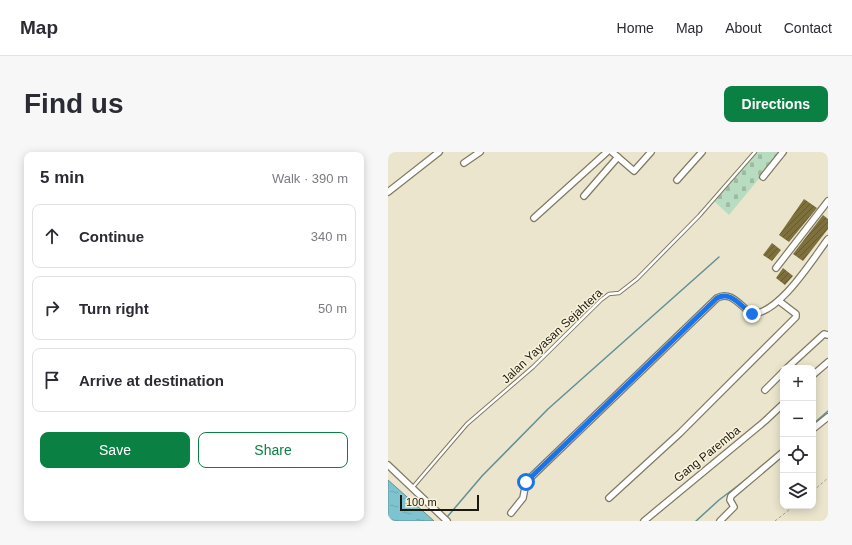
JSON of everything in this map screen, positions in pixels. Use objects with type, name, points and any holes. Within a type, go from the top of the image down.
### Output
[{"type":"street","points":[[388,192],[439,152]]},
{"type":"street","points":[[464,163],[480,152]]},
{"type":"street","points":[[534,218],[607,152],[618,157],[634,171],[651,152]]},
{"type":"street","points":[[677,180],[702,152]]},
{"type":"street","points":[[763,177],[784,152]]},
{"type":"street","points":[[584,196],[618,157]]},
{"type":"street","points":[[776,268],[828,201]]},
{"type":"street","points":[[511,512],[523,498],[526,482],[717,298],[727,295],[736,300],[752,314],[760,314],[779,301],[828,238]]},
{"type":"street","points":[[609,498],[686,427],[796,318],[796,314],[779,301]]},
{"type":"street","points":[[790,365],[824,334],[828,335]]},
{"type":"street","points":[[816,372],[828,362]]},
{"type":"street","points":[[765,390],[780,375]]},
{"type":"street","name":"Gang Paremba","points":[[644,521],[765,421],[780,407]]},
{"type":"street","points":[[816,427],[828,417]]},
{"type":"street","points":[[720,521],[734,507],[730,500],[731,496],[780,455]]},
{"type":"street","points":[[388,465],[413,487],[447,521]]},
{"type":"lane","name":"Jalan Yayasan Sejahtera","points":[[413,487],[476,416],[521,378],[606,296],[619,294],[653,263],[698,216],[755,152]]},
{"type":"path","points":[[816,488],[828,478]]},
{"type":"path","points":[[775,521],[790,509]]},
{"type":"green space","points":[[753,152],[781,152],[729,215],[713,200]]},
{"type":"water","points":[[388,480],[434,521],[388,521]]},
{"type":"building","points":[[804,199],[817,208],[789,242],[779,235]]},
{"type":"building","points":[[823,215],[828,219],[828,229],[803,261],[793,254]]},
{"type":"building","points":[[772,243],[781,250],[772,261],[763,255]]},
{"type":"building","points":[[783,268],[793,276],[785,285],[776,278]]},
{"type":"waterway","points":[[448,516],[482,476],[548,409],[719,257]]},
{"type":"waterway","points":[[816,421],[828,411]]},
{"type":"waterway","points":[[696,521],[719,500],[752,475]]},
{"type":"route","points":[[526,482],[717,298],[727,295],[736,300],[744,309],[752,314]]}]
